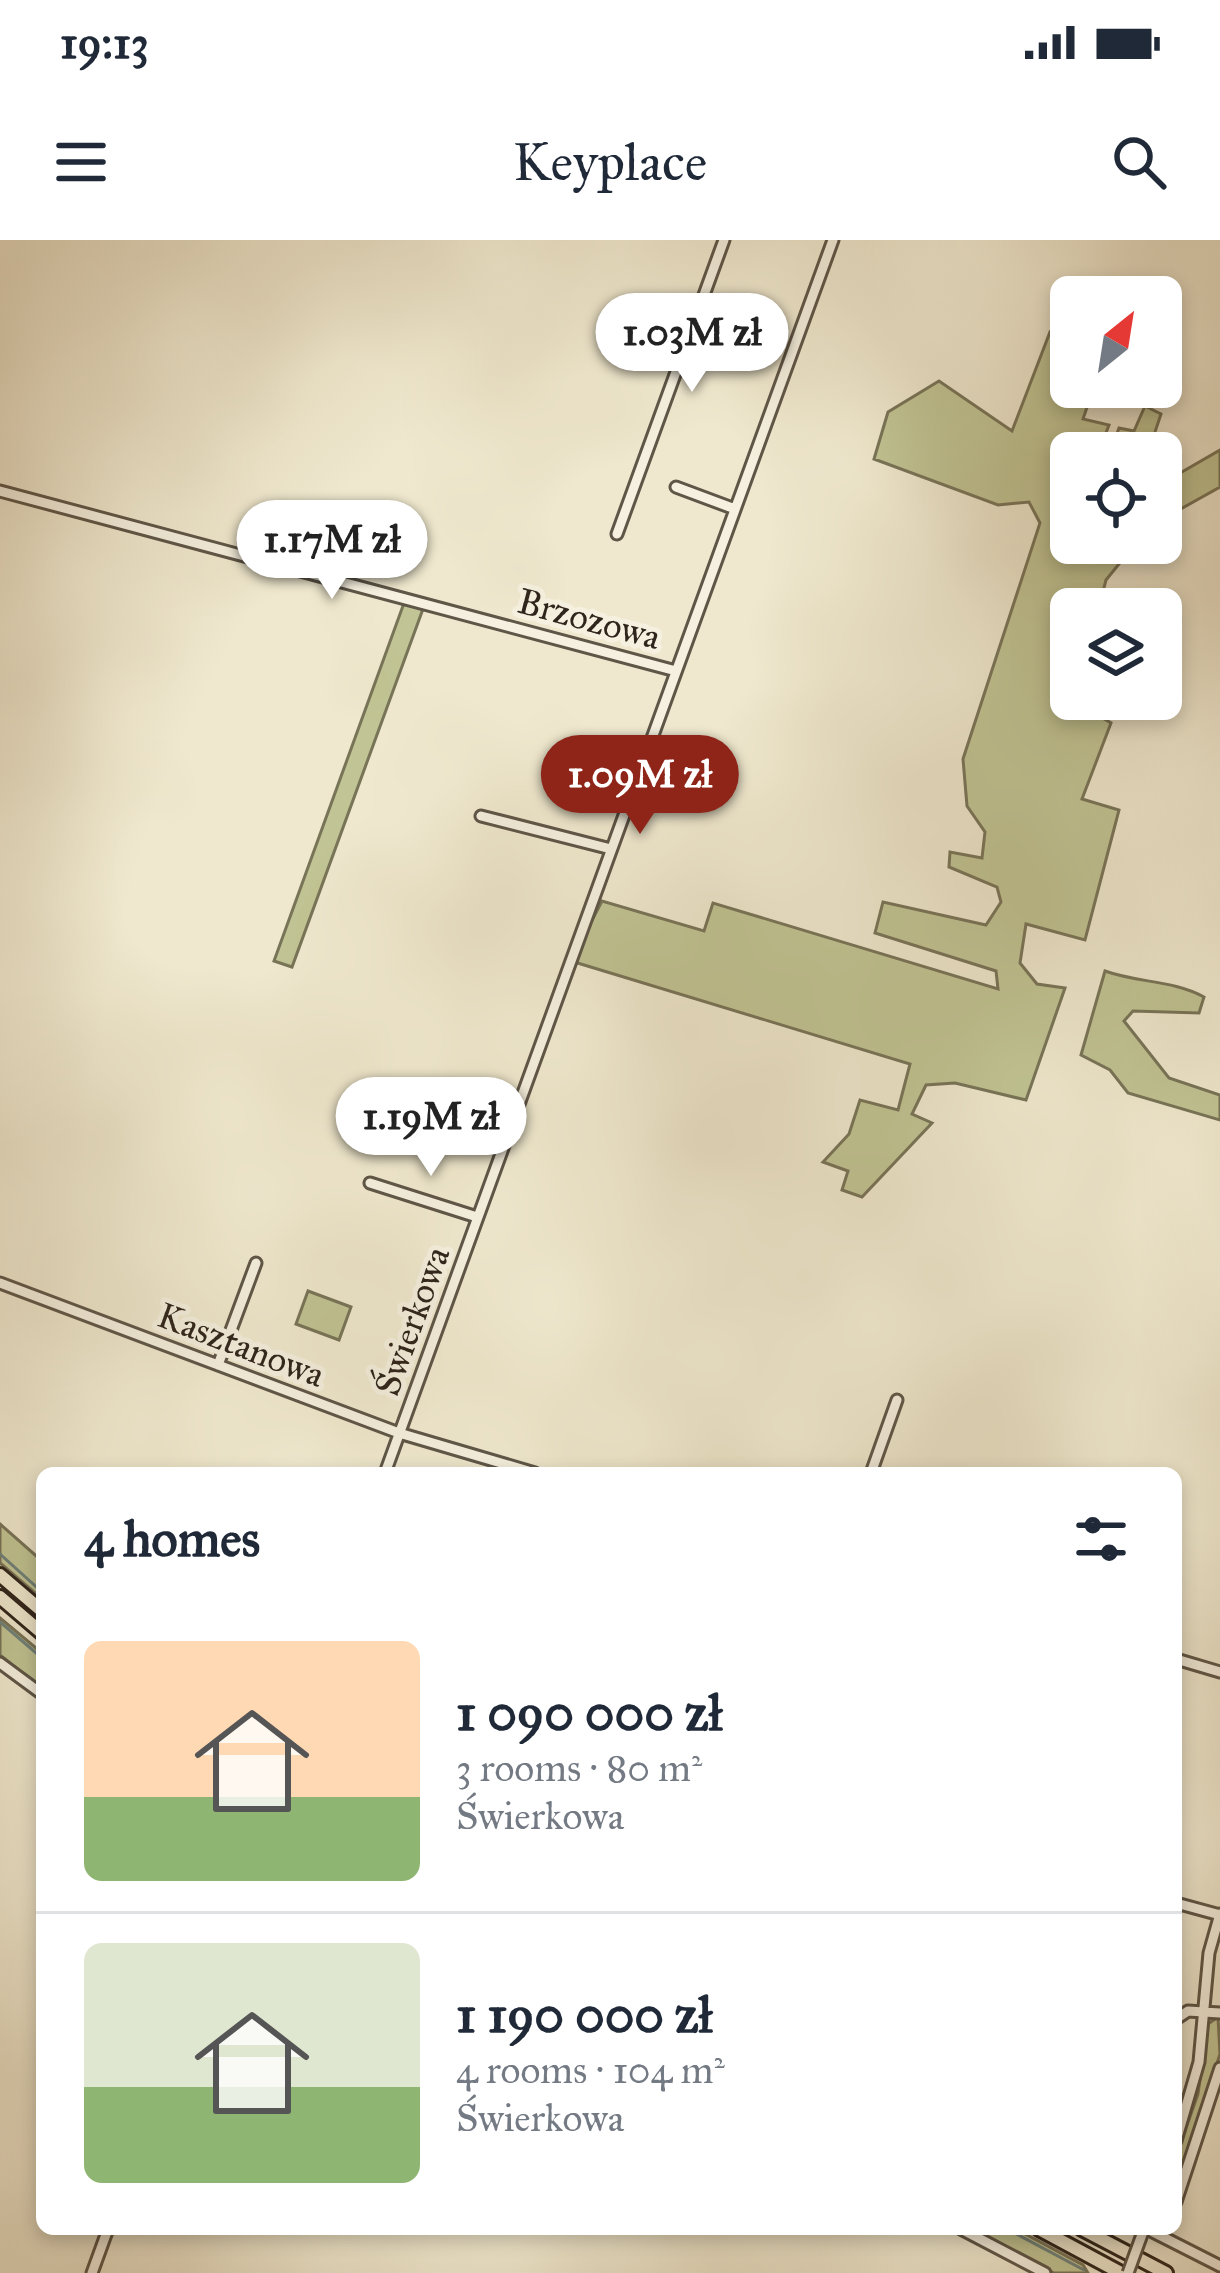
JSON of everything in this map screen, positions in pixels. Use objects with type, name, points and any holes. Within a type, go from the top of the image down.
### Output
[{"type":"highway","points":[[0,1575],[36,1607]]},
{"type":"highway","points":[[0,1598],[36,1629]]},
{"type":"highway","points":[[1051,2235],[1124,2273]]},
{"type":"highway","points":[[1093,2235],[1166,2273]]},
{"type":"street","points":[[616,533],[724,240]]},
{"type":"street","name":"Świerkowa","points":[[387,1467],[833,240]]},
{"type":"street","points":[[676,487],[735,509]]},
{"type":"street","name":"Brzozowa","points":[[0,490],[676,671]]},
{"type":"street","points":[[481,816],[611,849]]},
{"type":"street","points":[[370,1183],[477,1217]]},
{"type":"street","points":[[218,1365],[256,1263]]},
{"type":"street","name":"Kasztanowa","points":[[0,1283],[399,1433],[515,1467]]},
{"type":"street","points":[[873,1467],[897,1400]]},
{"type":"street","points":[[1182,1661],[1220,1672]]},
{"type":"street","points":[[0,1663],[36,1690]]},
{"type":"street","points":[[1182,1905],[1220,1915],[1209,1953],[1195,2084],[1182,2123]]},
{"type":"street","points":[[1182,2013],[1220,2013]]},
{"type":"street","points":[[1182,2184],[1220,2068]]},
{"type":"street","points":[[92,2273],[106,2235]]},
{"type":"street","points":[[973,2235],[1046,2273]]},
{"type":"street","points":[[1124,2273],[1142,2235]]},
{"type":"street","points":[[1157,2235],[1220,2266]]},
{"type":"green space","points":[[1050,332],[1050,408],[1087,408],[1083,419],[1109,425],[1106,432],[1050,432],[1050,564],[1119,564],[1104,588],[1050,588],[1050,720],[1111,723],[1082,799],[1119,810],[1085,940],[1026,924],[1020,963],[1037,984],[1065,988],[1026,1100],[955,1083],[926,1085],[912,1114],[932,1123],[862,1197],[842,1190],[848,1171],[823,1162],[849,1134],[860,1100],[898,1110],[910,1064],[571,961],[602,901],[704,931],[713,903],[998,989],[996,971],[875,933],[883,902],[986,925],[1001,902],[997,887],[949,867],[950,852],[982,858],[985,832],[967,806],[963,759],[1040,523],[1029,502],[998,505],[874,459],[888,412],[939,381],[1012,431]]},
{"type":"green space","points":[[1144,408],[1161,414],[1155,432],[1118,432],[1119,428],[1134,431]]},
{"type":"green space","points":[[1220,450],[1220,487],[1182,508],[1182,472]]},
{"type":"green space","points":[[404,603],[423,609],[292,967],[274,961]]},
{"type":"green space","points":[[1105,971],[1204,997],[1199,1013],[1133,1011],[1124,1021],[1169,1078],[1220,1095],[1220,1120],[1128,1093],[1110,1070],[1081,1055]]},
{"type":"green space","points":[[308,1291],[351,1307],[339,1340],[296,1324]]},
{"type":"green space","points":[[0,1524],[36,1556],[36,1594],[0,1563]]},
{"type":"green space","points":[[0,1618],[36,1648],[36,1684],[0,1655]]},
{"type":"green space","points":[[1218,2017],[1220,2054],[1182,2172],[1182,2139],[1198,2094],[1208,2024]]},
{"type":"green space","points":[[983,2235],[1027,2235],[1083,2265],[1088,2273],[1054,2273]]},
{"type":"waterway","points":[[0,1554],[36,1587]]},
{"type":"waterway","points":[[0,1622],[36,1653]]},
{"type":"waterway","points":[[1018,2235],[1084,2270]]}]
